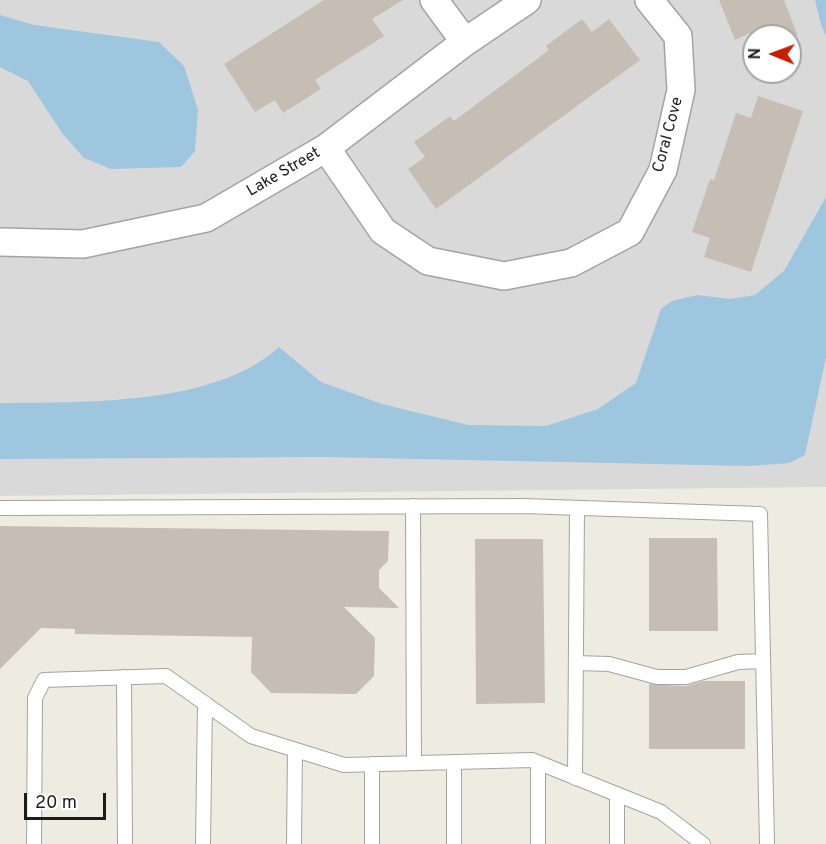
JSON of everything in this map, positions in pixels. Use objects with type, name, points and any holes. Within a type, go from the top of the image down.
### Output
[{"type":"street","points":[[434,0],[465,42]]},
{"type":"street","name":"Lake Street","points":[[0,243],[83,244],[206,218],[326,148],[465,42],[527,0]]},
{"type":"street","name":"Coral Cove","points":[[326,148],[383,231],[429,261],[504,276],[571,263],[630,232],[663,170],[681,90],[678,36],[649,0]]},
{"type":"lane","points":[[413,506],[414,764]]},
{"type":"lane","points":[[0,508],[413,506],[760,514],[767,844]]},
{"type":"lane","points":[[575,778],[577,508]]},
{"type":"lane","points":[[576,663],[609,664],[657,677],[686,677],[738,662],[763,661]]},
{"type":"lane","points":[[34,844],[35,698],[44,680],[166,676],[251,736],[295,750],[344,765],[532,760],[661,812],[703,844]]},
{"type":"lane","points":[[123,677],[125,844]]},
{"type":"lane","points":[[203,844],[204,703]]},
{"type":"lane","points":[[294,844],[295,750]]},
{"type":"lane","points":[[454,762],[454,844]]},
{"type":"lane","points":[[538,763],[538,844]]},
{"type":"lane","points":[[372,764],[372,844]]},
{"type":"lane","points":[[617,794],[617,844]]},
{"type":"shaded area","points":[[0,0],[826,0],[826,487],[0,496]]},
{"type":"water","points":[[815,0],[826,0],[826,36],[821,25]]},
{"type":"water","points":[[0,15],[34,25],[159,42],[184,66],[198,110],[195,151],[181,167],[111,169],[84,158],[62,133],[28,81],[0,67]]},
{"type":"water","points":[[826,197],[826,357],[805,455],[789,463],[749,466],[324,457],[0,459],[0,403],[108,400],[147,397],[184,390],[220,380],[252,366],[279,347],[321,382],[382,404],[468,425],[546,426],[598,409],[636,383],[661,309],[672,301],[697,295],[730,299],[755,295],[784,271]]},
{"type":"building","points":[[324,0],[403,0],[372,19],[384,36],[315,80],[321,89],[283,113],[275,100],[255,112],[224,64]]},
{"type":"building","points":[[719,0],[784,0],[793,24],[742,24],[742,37],[735,40]]},
{"type":"building","points":[[582,19],[592,32],[609,19],[640,60],[436,209],[408,169],[425,157],[414,142],[450,116],[454,121],[549,50],[546,46]]},
{"type":"building","points":[[758,96],[803,111],[751,272],[704,257],[710,238],[692,232],[710,179],[714,180],[736,113],[751,118]]},
{"type":"building","points":[[0,526],[389,531],[388,561],[379,570],[379,588],[399,608],[344,607],[375,638],[374,676],[356,694],[271,693],[251,672],[252,637],[75,634],[75,629],[41,628],[0,669]]},
{"type":"building","points":[[649,538],[717,538],[718,631],[649,631]]},
{"type":"building","points":[[475,539],[543,539],[545,703],[476,704]]},
{"type":"building","points":[[703,681],[745,681],[745,749],[649,749],[649,684],[686,686]]}]
